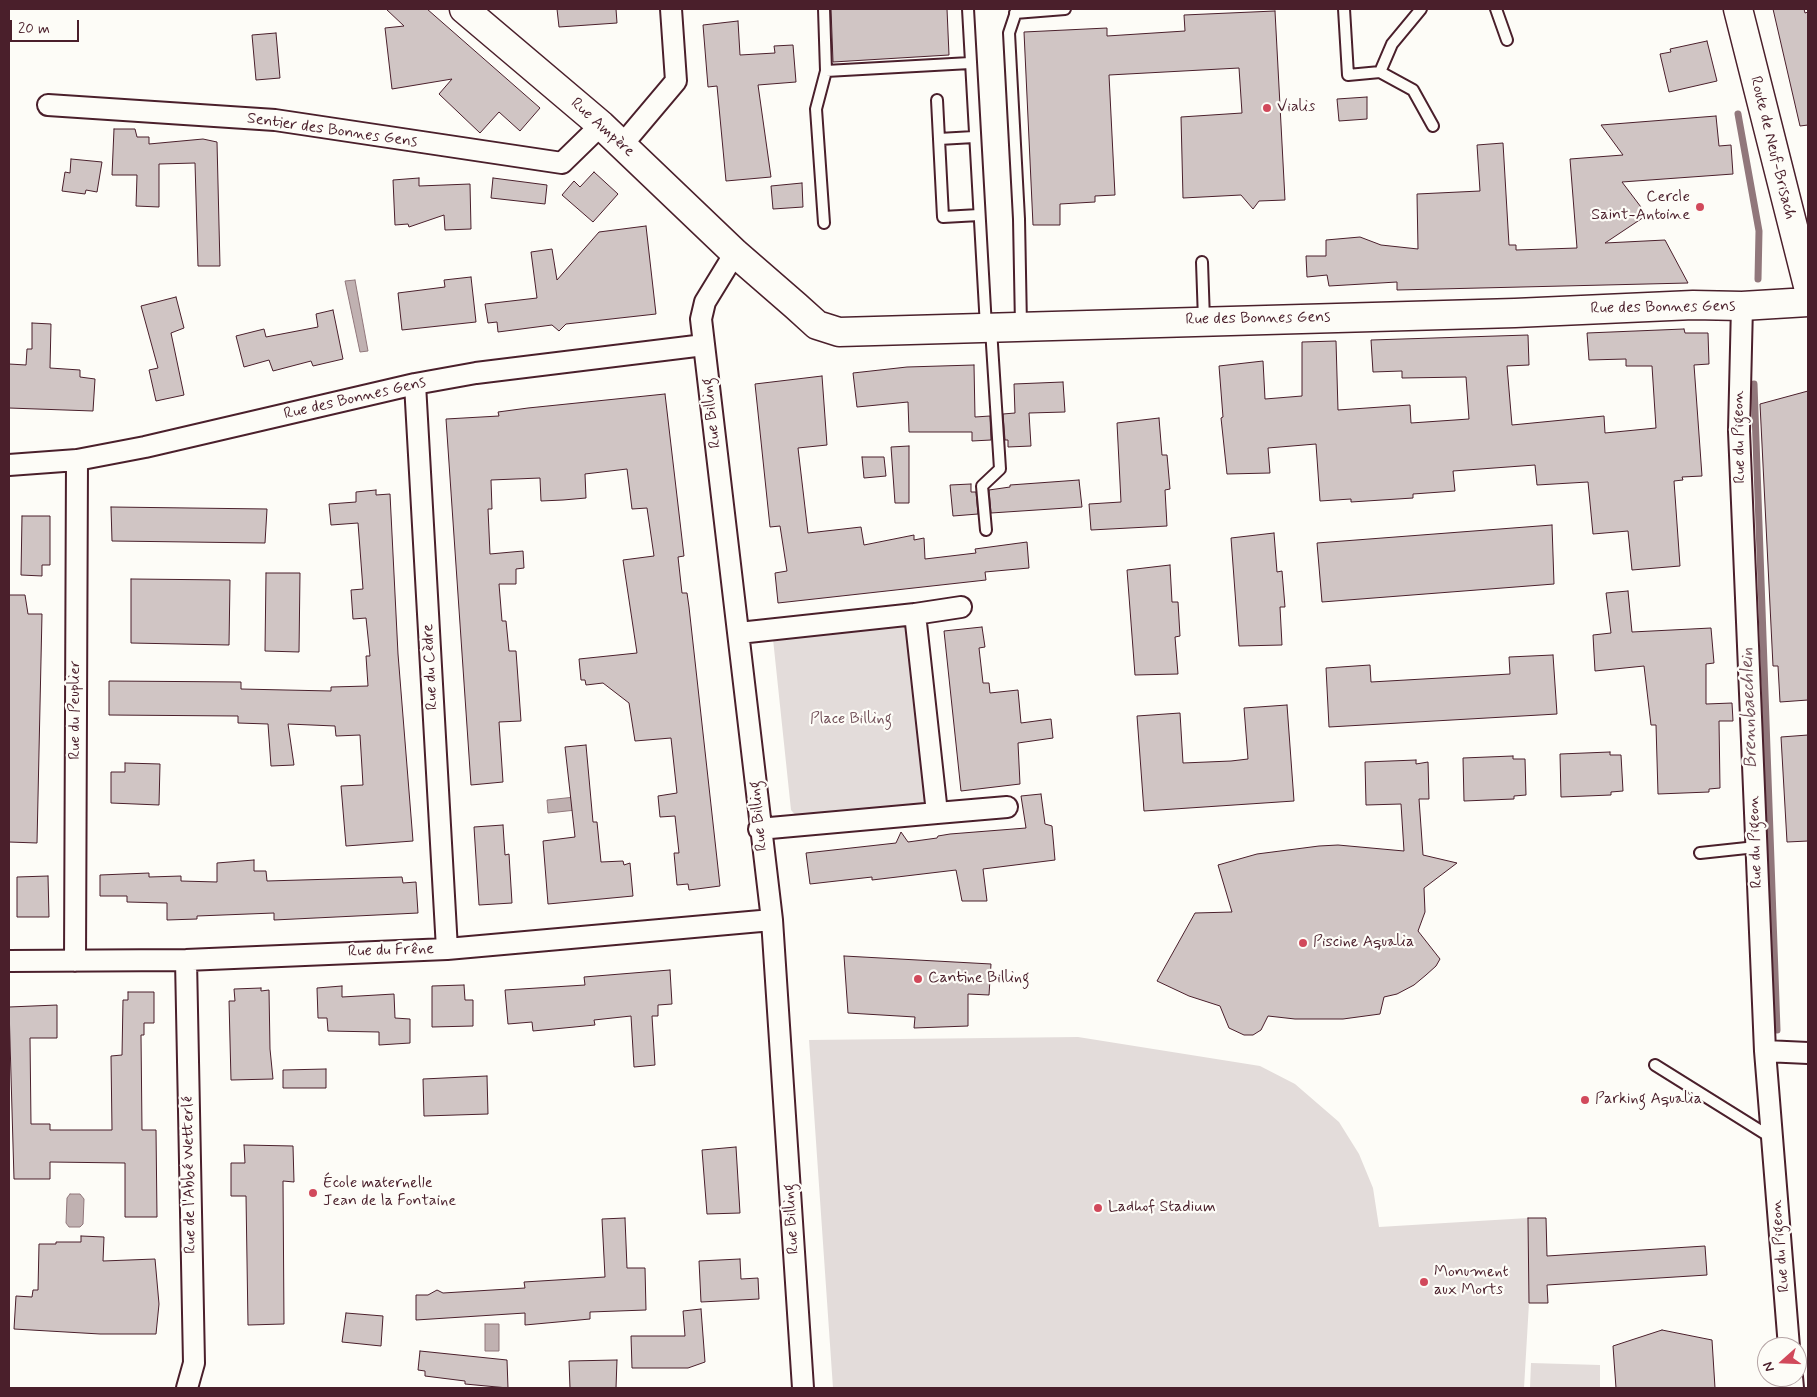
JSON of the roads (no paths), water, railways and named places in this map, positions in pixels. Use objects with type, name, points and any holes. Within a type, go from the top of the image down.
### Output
[{"type":"street","name":"Rue Ampère","points":[[464,9],[622,144],[735,254]]},
{"type":"street","points":[[622,144],[676,81],[671,9]]},
{"type":"street","name":"Route de Neuf-Brisach","points":[[1738,9],[1808,286]]},
{"type":"street","name":"Sentier des Bonnes Gens","points":[[48,105],[276,120],[562,163],[601,126]]},
{"type":"street","name":"Rue des Bonnes Gens","points":[[735,254],[817,324],[839,332],[1515,313],[1693,305],[1742,306],[1808,302]]},
{"type":"street","name":"Rue Billing","points":[[735,254],[705,302],[701,319],[772,920],[803,1388]]},
{"type":"street","name":"Rue du Pigeon","points":[[1742,306],[1739,431],[1765,1051],[1788,1337]]},
{"type":"street","name":"Rue des Bonnes Gens","points":[[9,465],[77,460],[145,447],[415,384],[476,373],[704,345]]},
{"type":"street","name":"Rue du Cèdre","points":[[415,384],[447,949]]},
{"type":"street","name":"Rue du Peuplier","points":[[75,961],[77,460]]},
{"type":"street","points":[[739,633],[915,614],[961,607]]},
{"type":"street","points":[[915,614],[937,813]]},
{"type":"street","points":[[760,828],[1007,806]]},
{"type":"street","name":"Rue du Frêne","points":[[9,961],[186,960],[447,949],[772,920]]},
{"type":"street","name":"Rue de l'Abbé Wetterlé","points":[[186,960],[194,1363],[187,1388]]},
{"type":"street","points":[[1765,1051],[1808,1053]]},
{"type":"lane","points":[[824,9],[826,71],[816,109],[824,223]]},
{"type":"lane","points":[[968,9],[979,215],[1000,469],[982,486],[986,530]]},
{"type":"lane","points":[[1022,327],[1019,220],[1009,33],[1016,11],[1065,9]]},
{"type":"lane","points":[[1344,9],[1348,75],[1380,72],[1413,90],[1433,126]]},
{"type":"lane","points":[[1380,72],[1392,44],[1421,9]]},
{"type":"lane","points":[[1496,9],[1507,40]]},
{"type":"lane","points":[[826,71],[970,63]]},
{"type":"lane","points":[[937,100],[943,217],[979,215]]},
{"type":"lane","points":[[939,139],[974,137]]},
{"type":"lane","points":[[1202,262],[1204,321]]},
{"type":"lane","points":[[1700,853],[1756,847]]},
{"type":"lane","points":[[1655,1065],[1772,1138]]},
{"type":"waterway","name":"Brennbaechlein","points":[[1738,114],[1759,231],[1758,279]]},
{"type":"waterway","name":"Brennbaechlein","points":[[1754,384],[1777,1030]]},
{"type":"place","name":"Vialis","points":[[1267,108]]},
{"type":"place","name":"Cercle Saint-Antoine","points":[[1700,207]]},
{"type":"place","name":"Piscine Aqualia","points":[[1303,943]]},
{"type":"place","name":"Cantine Billing","points":[[918,979]]},
{"type":"place","name":"Parking Aqualia","points":[[1585,1100]]},
{"type":"place","name":"École maternelle Jean de la Fontaine","points":[[313,1193]]},
{"type":"place","name":"Ladhof Stadium","points":[[1098,1208]]},
{"type":"place","name":"Monument aux Morts","points":[[1424,1282]]},
{"type":"park label","name":"Place Billing","points":[[851,720]]}]
